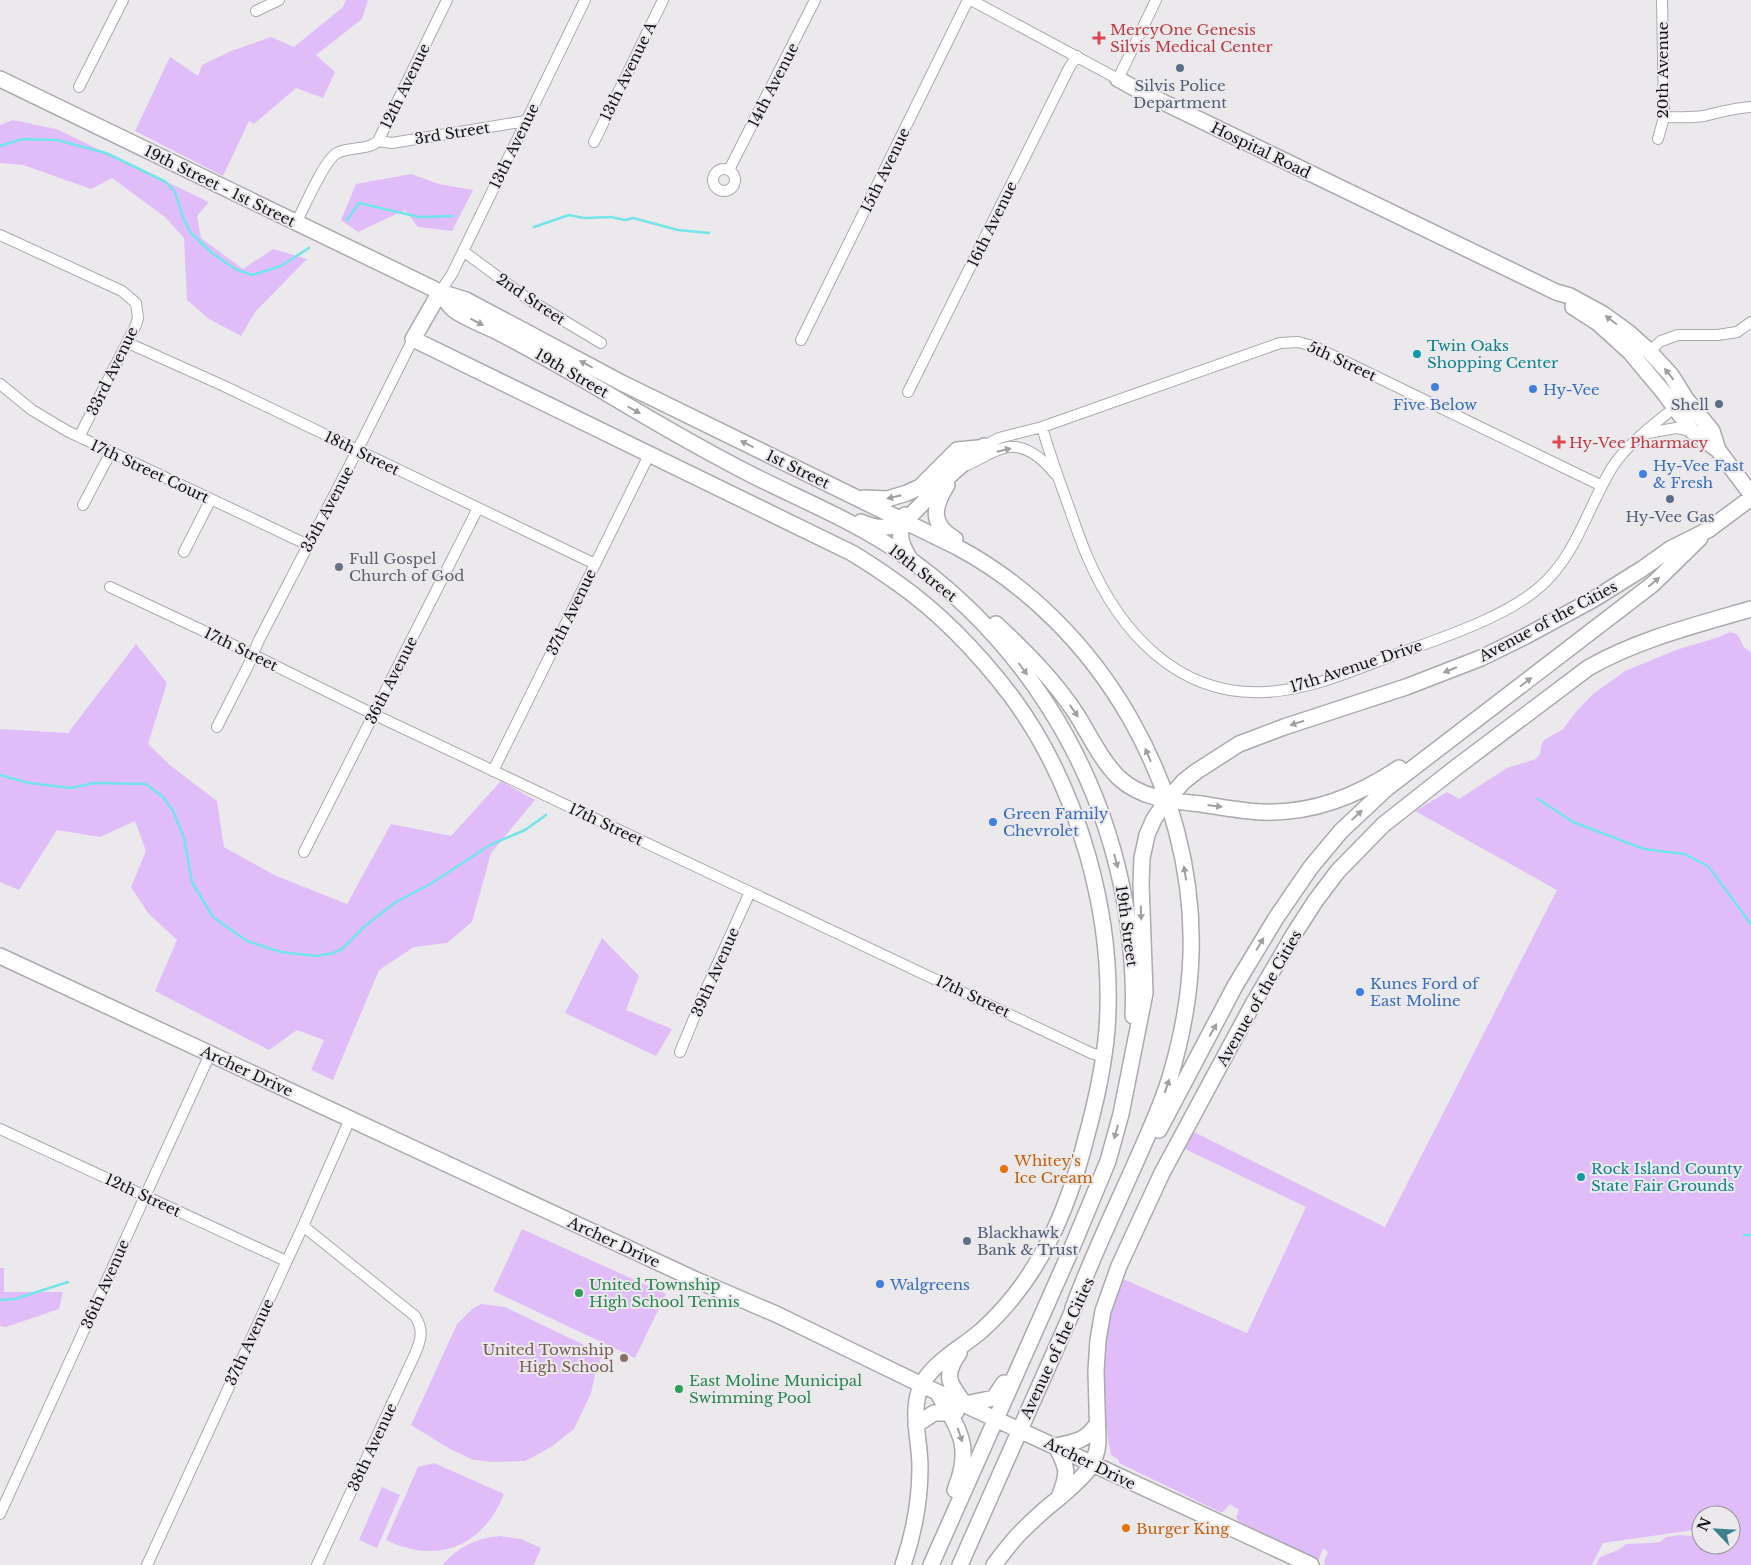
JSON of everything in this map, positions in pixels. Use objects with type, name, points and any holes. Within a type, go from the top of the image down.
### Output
[{"type":"main road","name":"19th Street - 1st Street","points":[[0,79],[440,292]]},
{"type":"main road","name":"Hospital Road","points":[[1118,79],[1136,90],[1556,292],[1570,296],[1603,314],[1628,332],[1649,351],[1670,375],[1692,431],[1718,450]]},
{"type":"main road","name":"35th Avenue","points":[[414,339],[440,292]]},
{"type":"main road","name":"19th Street","points":[[440,292],[453,309],[544,356],[673,434],[859,528],[913,562],[985,625],[1038,689],[1056,718],[1078,758],[1098,803],[1108,832],[1120,878],[1131,940],[1134,1004],[1129,1067]]},
{"type":"main road","name":"1st Street","points":[[440,292],[466,300],[620,382],[972,555],[1017,587],[1060,625],[1090,660],[1118,698],[1142,739],[1167,800]]},
{"type":"main road","name":"Hospital Road","points":[[1556,292],[1566,303],[1598,324],[1630,352],[1680,403],[1712,431],[1718,450],[1751,496]]},
{"type":"main road","name":"19th Street","points":[[414,339],[852,553],[898,583],[960,638],[987,666],[1012,698],[1044,745],[1072,808],[1096,884],[1107,961],[1107,1029],[1104,1058]]},
{"type":"main road","points":[[732,465],[807,494],[874,527],[888,528],[912,516],[934,490],[981,447]]},
{"type":"main road","points":[[854,496],[873,500],[887,499],[906,493],[920,487],[957,450],[981,447]]},
{"type":"main road","points":[[913,562],[900,542],[903,521],[908,509],[960,455],[981,447]]},
{"type":"main road","points":[[957,469],[941,494],[936,509],[940,528],[948,535],[975,549],[1008,571],[1042,600],[1079,639],[1090,660]]},
{"type":"main road","name":"Avenue of the Cities","points":[[960,1565],[1073,1308],[1086,1285],[1162,1125],[1235,986],[1294,890],[1320,855],[1357,815],[1387,788],[1653,584],[1708,530],[1751,496]]},
{"type":"main road","name":"Avenue of the Cities","points":[[932,1565],[1084,1220],[1108,1161],[1120,1114],[1145,993],[1140,884],[1142,858],[1147,835],[1167,800],[1184,781],[1239,744],[1284,727],[1406,687],[1481,658],[1524,638],[1587,603],[1642,570],[1670,550],[1708,530]]},
{"type":"main road","name":"Avenue of the Cities","points":[[938,582],[993,622],[1036,662],[1077,715],[1103,758],[1119,777],[1135,790],[1167,800],[1260,812],[1298,810],[1333,802],[1352,795],[1382,779],[1430,745],[1502,700]]},
{"type":"main road","name":"Avenue of the Cities","points":[[994,1565],[1019,1533],[1078,1483],[1093,1463],[1097,1453],[1096,1371],[1098,1340],[1103,1311],[1119,1266],[1162,1173],[1254,1004],[1298,928],[1338,871],[1383,825],[1588,668],[1607,657],[1641,643],[1751,609]]},
{"type":"main road","points":[[1073,1308],[1083,1281],[1153,1124],[1171,1074],[1181,1034],[1188,992],[1191,939],[1188,891],[1183,860],[1167,800]]},
{"type":"main road","name":"Archer Drive","points":[[0,956],[689,1277],[778,1315],[922,1385],[1310,1565]]},
{"type":"main road","points":[[903,1565],[910,1546],[917,1514],[920,1465],[916,1425],[916,1400],[922,1385],[932,1370],[982,1330],[1010,1301],[1034,1267],[1049,1240],[1073,1182],[1082,1153],[1094,1111],[1104,1058]]},
{"type":"main road","points":[[916,1425],[934,1413],[949,1413],[991,1400],[1001,1390],[1046,1290],[1084,1220]]},
{"type":"main road","points":[[968,1342],[953,1361],[949,1378],[951,1386],[970,1407]]},
{"type":"main road","points":[[921,1565],[955,1490],[962,1468],[964,1451],[958,1430],[937,1392]]},
{"type":"main road","points":[[1058,1498],[1067,1473],[1056,1446],[1086,1438],[1097,1424]]},
{"type":"street","points":[[79,88],[123,0]]},
{"type":"street","points":[[256,11],[279,0]]},
{"type":"street","name":"12th Avenue","points":[[296,223],[326,164],[335,154],[366,147],[378,141],[447,0]]},
{"type":"street","name":"13th Avenue","points":[[440,292],[452,274],[585,0]]},
{"type":"street","name":"13th Avenue A","points":[[594,142],[663,0]]},
{"type":"street","name":"14th Avenue","points":[[729,170],[816,0]]},
{"type":"street","name":"Hospital Road","points":[[970,0],[1118,79]]},
{"type":"street","name":"15th Avenue","points":[[801,340],[970,0]]},
{"type":"street","points":[[1118,79],[1156,0]]},
{"type":"street","name":"20th Avenue","points":[[1658,139],[1664,117],[1662,0]]},
{"type":"street","name":"16th Avenue","points":[[908,392],[1069,68],[1077,56]]},
{"type":"street","points":[[1664,117],[1703,116],[1736,108],[1751,107]]},
{"type":"street","name":"3rd Street","points":[[378,141],[392,143],[526,121]]},
{"type":"street","name":"33rd Avenue","points":[[0,235],[122,292],[136,303],[138,318],[128,343],[79,437]]},
{"type":"street","name":"2nd Street","points":[[462,252],[536,304],[601,344]]},
{"type":"street","points":[[1649,351],[1661,341],[1678,335],[1718,336],[1737,332],[1751,322]]},
{"type":"street","name":"35th Avenue","points":[[218,727],[259,640],[414,339]]},
{"type":"street","name":"5th Street","points":[[1042,427],[1280,342],[1298,342],[1313,346],[1602,486]]},
{"type":"street","name":"18th Street","points":[[128,343],[224,386],[595,564]]},
{"type":"street","name":"17th Street Court","points":[[0,384],[32,410],[79,437],[308,545]]},
{"type":"street","name":"17th Avenue Drive","points":[[1042,427],[1058,478],[1096,575],[1111,603],[1140,641],[1164,662],[1192,678],[1227,689],[1264,692],[1297,688],[1358,669],[1461,630],[1498,613],[1528,596],[1547,580],[1567,555],[1602,486],[1620,456],[1680,403]]},
{"type":"street","points":[[981,447],[998,438],[1042,427]]},
{"type":"street","points":[[1644,433],[1676,428],[1692,431]]},
{"type":"street","points":[[957,469],[1007,447],[1029,452],[1036,456],[1058,478]]},
{"type":"street","points":[[83,505],[110,452]]},
{"type":"street","name":"37th Avenue","points":[[493,771],[650,453]]},
{"type":"street","points":[[184,552],[211,499]]},
{"type":"street","name":"36th Avenue","points":[[304,852],[478,508]]},
{"type":"street","name":"17th Street","points":[[110,587],[493,771],[1104,1058]]},
{"type":"street","name":"39th Avenue","points":[[680,1052],[750,892]]},
{"type":"street","name":"36th Avenue","points":[[0,1514],[210,1054]]},
{"type":"street","name":"37th Avenue","points":[[147,1565],[303,1226],[350,1119]]},
{"type":"street","name":"12th Street","points":[[1,1133],[145,1196],[286,1261]]},
{"type":"street","name":"38th Avenue","points":[[303,1226],[407,1309],[414,1316],[422,1335],[415,1354],[317,1565]]},
{"type":"shaded area","points":[[346,0],[368,0],[362,19],[316,55],[335,72],[323,98],[296,88],[254,124],[249,121],[223,176],[135,131],[170,57],[198,76],[202,65],[231,51],[271,37],[294,47],[343,7]]},
{"type":"shaded area","points":[[13,120],[56,129],[209,202],[197,216],[201,238],[243,269],[273,249],[307,259],[255,312],[241,336],[209,319],[187,300],[184,238],[165,217],[112,178],[91,189],[23,165],[0,163],[0,125]]},
{"type":"shaded area","points":[[411,174],[439,184],[473,190],[452,231],[418,227],[405,210],[358,232],[341,220],[356,184]]},
{"type":"shaded area","name":"Rock Island County State Fair Grounds","points":[[1730,632],[1734,633],[1751,653],[1751,1565],[1596,1565],[1600,1557],[1618,1550],[1626,1544],[1660,1542],[1666,1537],[1680,1535],[1691,1536],[1691,1555],[1741,1555],[1741,1505],[1691,1505],[1691,1530],[1603,1543],[1592,1565],[1325,1565],[1324,1561],[1328,1552],[1323,1548],[1319,1559],[1316,1561],[1239,1522],[1236,1518],[1239,1510],[1230,1504],[1223,1512],[1220,1512],[1119,1463],[1119,1460],[1111,1455],[1105,1411],[1103,1363],[1109,1321],[1123,1279],[1247,1333],[1306,1207],[1185,1149],[1194,1132],[1385,1227],[1557,890],[1415,811],[1447,792],[1459,799],[1507,768],[1536,759],[1540,754],[1544,740],[1563,729],[1593,694],[1625,671],[1676,650]]},
{"type":"shaded area","points":[[136,644],[167,683],[148,744],[171,766],[217,801],[224,847],[274,875],[347,904],[391,824],[451,836],[501,781],[535,800],[491,853],[472,922],[447,943],[414,947],[379,970],[333,1080],[311,1070],[324,1040],[297,1030],[269,1050],[155,991],[177,940],[148,913],[131,887],[146,851],[135,821],[100,837],[57,830],[19,890],[0,882],[0,729],[68,733]]},
{"type":"shaded area","points":[[602,938],[639,976],[626,1010],[672,1029],[656,1056],[565,1013]]},
{"type":"shaded area","name":"United Township High School Tennis","points":[[522,1229],[666,1294],[635,1358],[493,1291]]},
{"type":"shaded area","points":[[0,1268],[4,1268],[4,1292],[63,1292],[59,1309],[6,1327],[0,1326]]},
{"type":"shaded area","points":[[481,1304],[505,1307],[603,1354],[596,1370],[591,1393],[574,1429],[551,1447],[525,1461],[493,1462],[474,1460],[450,1449],[411,1425],[457,1324],[472,1309]]},
{"type":"shaded area","points":[[434,1463],[504,1494],[495,1512],[484,1527],[471,1538],[456,1546],[440,1550],[423,1551],[386,1540],[418,1467]]},
{"type":"shaded area","points":[[382,1487],[400,1495],[377,1548],[359,1540]]},
{"type":"shaded area","points":[[500,1536],[521,1539],[541,1548],[534,1565],[442,1565],[454,1553],[468,1544]]},
{"type":"waterway","points":[[0,146],[22,139],[57,140],[106,153],[166,182],[175,192],[183,217],[191,233],[212,253],[235,269],[252,275],[281,266],[309,248]]},
{"type":"waterway","points":[[347,220],[359,203],[419,217],[453,216]]},
{"type":"waterway","points":[[534,227],[569,215],[584,218],[611,217],[625,220],[633,218],[678,230],[709,233]]},
{"type":"waterway","points":[[0,775],[29,783],[71,788],[94,783],[146,784],[163,797],[173,811],[184,838],[192,882],[213,917],[247,941],[281,952],[316,956],[333,953],[342,949],[365,926],[396,902],[432,883],[490,845],[525,830],[546,815]]},
{"type":"waterway","points":[[1538,799],[1573,822],[1644,849],[1684,854],[1708,866],[1751,924]]},
{"type":"waterway","points":[[1744,1235],[1751,1235]]},
{"type":"waterway","points":[[0,1300],[15,1299],[68,1282]]},
{"type":"place","name":"MercyOne Genesis Silvis Medical Center","points":[[1099,38]]},
{"type":"place","name":"Silvis Police Department","points":[[1180,68]]},
{"type":"place","name":"Twin Oaks Shopping Center","points":[[1417,354]]},
{"type":"place","name":"Five Below","points":[[1435,387]]},
{"type":"place","name":"Hy-Vee","points":[[1533,389]]},
{"type":"place","name":"Shell","points":[[1719,404]]},
{"type":"place","name":"Hy-Vee Pharmacy","points":[[1559,442]]},
{"type":"place","name":"Hy-Vee Fast & Fresh","points":[[1643,474]]},
{"type":"place","name":"Hy-Vee Gas","points":[[1670,499]]},
{"type":"place","name":"Full Gospel Church of God","points":[[339,567]]},
{"type":"place","name":"Green Family Chevrolet","points":[[993,822]]},
{"type":"place","name":"Kunes Ford of East Moline","points":[[1360,992]]},
{"type":"place","name":"Whitey's Ice Cream","points":[[1004,1169]]},
{"type":"place","name":"Rock Island County State Fair Grounds","points":[[1581,1177]]},
{"type":"place","name":"Blackhawk Bank & Trust","points":[[967,1241]]},
{"type":"place","name":"Walgreens","points":[[880,1284]]},
{"type":"place","name":"United Township High School Tennis","points":[[579,1293]]},
{"type":"place","name":"United Township High School","points":[[624,1358]]},
{"type":"place","name":"East Moline Municipal Swimming Pool","points":[[679,1389]]},
{"type":"place","name":"Burger King","points":[[1126,1528]]}]
